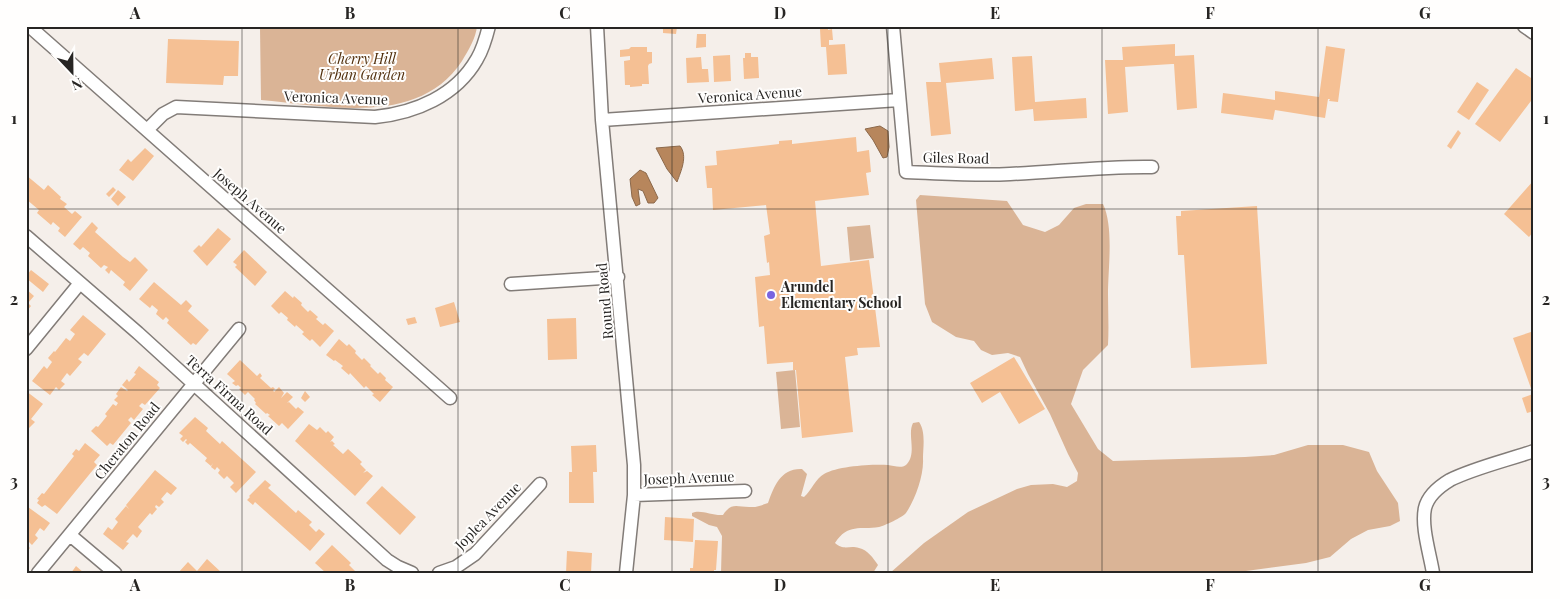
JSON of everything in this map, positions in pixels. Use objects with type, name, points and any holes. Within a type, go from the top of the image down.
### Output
[{"type":"street","name":"Joseph Avenue","points":[[29,26],[450,398]]},
{"type":"street","name":"Veronica Avenue","points":[[147,130],[163,114],[176,107],[375,117],[410,111],[440,96],[455,86],[467,74],[484,44],[489,26]]},
{"type":"street","name":"Round Road","points":[[597,26],[602,120],[618,276],[634,465],[634,495],[626,573]]},
{"type":"street","name":"Giles Road","points":[[893,26],[906,172],[1008,174],[1116,167],[1152,167]]},
{"type":"street","points":[[1524,26],[1534,33]]},
{"type":"street","name":"Veronica Avenue","points":[[602,120],[899,100]]},
{"type":"street","name":"Terra Firma Road","points":[[26,236],[138,332],[387,560],[412,573]]},
{"type":"street","points":[[511,284],[618,276]]},
{"type":"street","points":[[26,349],[80,283]]},
{"type":"street","name":"Cheraton Road","points":[[38,573],[239,329]]},
{"type":"street","points":[[1433,573],[1425,522],[1425,508],[1430,497],[1449,481],[1534,451]]},
{"type":"street","name":"Joplea Avenue","points":[[439,573],[456,567],[475,554],[540,484]]},
{"type":"street","name":"Joseph Avenue","points":[[634,495],[745,491]]},
{"type":"street","points":[[70,535],[115,573]]},
{"type":"green space","name":"Cherry Hill Urban Garden","points":[[247,26],[477,26],[473,40],[462,61],[444,82],[422,96],[397,104],[370,108],[342,108],[261,100],[260,28]]},
{"type":"green space","points":[[920,195],[1007,201],[1023,225],[1045,232],[1059,225],[1074,208],[1086,204],[1103,204],[1108,224],[1110,248],[1108,345],[1083,370],[1071,404],[1098,449],[1113,461],[1274,455],[1308,445],[1343,445],[1369,452],[1377,471],[1398,503],[1400,521],[1390,526],[1368,530],[1351,539],[1330,557],[1306,563],[1231,573],[890,573],[924,543],[968,512],[1017,489],[1031,485],[1053,484],[1067,487],[1077,481],[1078,473],[1020,357],[1008,353],[992,355],[981,350],[974,341],[956,337],[932,322],[925,304],[916,200]]},
{"type":"green space","points":[[870,225],[874,258],[850,261],[847,227]]},
{"type":"green space","points":[[795,370],[800,427],[781,429],[776,372]]},
{"type":"green space","points":[[919,422],[923,435],[922,472],[916,494],[906,513],[881,526],[845,532],[835,543],[841,547],[855,547],[868,552],[878,565],[873,573],[721,573],[722,536],[717,527],[692,516],[692,513],[723,515],[732,507],[754,507],[768,503],[779,479],[795,469],[802,469],[807,474],[801,496],[804,497],[818,478],[830,471],[864,465],[903,466],[910,459],[912,449],[911,428],[913,423]]},
{"type":"shaded area","points":[[880,126],[888,131],[889,147],[887,157],[883,158],[865,129]]},
{"type":"shaded area","points":[[680,146],[684,159],[677,182],[667,169],[656,148]]},
{"type":"shaded area","points":[[640,170],[646,173],[658,198],[654,203],[648,203],[643,191],[638,189],[640,204],[636,206],[632,197],[630,179]]},
{"type":"building","points":[[677,27],[676,34],[663,33],[663,29]]},
{"type":"building","points":[[828,28],[828,30],[832,29],[833,40],[829,40],[829,45],[845,44],[847,74],[828,75],[826,47],[821,47],[820,29]]},
{"type":"building","points":[[697,34],[706,34],[706,47],[696,48]]},
{"type":"building","points":[[168,39],[239,41],[238,76],[224,76],[223,85],[166,83]]},
{"type":"building","points":[[1175,44],[1175,56],[1194,55],[1197,108],[1177,110],[1174,64],[1125,67],[1128,112],[1108,114],[1105,60],[1123,60],[1122,47]]},
{"type":"building","points":[[1326,46],[1345,49],[1338,102],[1329,101],[1330,99],[1328,99],[1325,118],[1275,110],[1273,120],[1221,113],[1223,93],[1275,100],[1275,91],[1319,97]]},
{"type":"building","points":[[631,47],[647,47],[647,52],[652,52],[652,63],[648,66],[649,84],[630,87],[630,85],[625,85],[624,61],[630,60],[630,56],[620,57],[620,50]]},
{"type":"building","points":[[745,53],[751,53],[751,57],[758,57],[759,78],[744,79],[743,58],[745,58]]},
{"type":"building","points":[[730,55],[731,81],[714,82],[713,56]]},
{"type":"building","points":[[1032,56],[1035,102],[1086,98],[1087,118],[1034,121],[1033,109],[1015,111],[1012,57]]},
{"type":"building","points":[[701,57],[702,69],[708,69],[709,82],[687,83],[686,58]]},
{"type":"building","points":[[992,58],[994,79],[946,83],[951,134],[931,136],[926,82],[941,82],[939,63]]},
{"type":"building","points":[[1516,68],[1534,80],[1534,97],[1500,142],[1475,124]]},
{"type":"building","points":[[1477,82],[1489,90],[1469,120],[1457,112]]},
{"type":"building","points":[[1458,130],[1461,133],[1451,149],[1447,146]]},
{"type":"building","points":[[856,137],[857,152],[869,150],[871,172],[866,173],[869,195],[815,201],[821,266],[869,260],[880,347],[857,348],[858,355],[845,357],[853,432],[802,438],[796,370],[793,370],[793,362],[767,364],[764,326],[759,327],[755,277],[770,275],[764,236],[770,234],[766,205],[713,210],[712,188],[707,188],[705,166],[717,165],[716,151],[779,144],[779,141],[792,140],[792,144]]},
{"type":"building","points":[[145,148],[154,156],[133,181],[119,170],[128,159],[131,162]]},
{"type":"building","points":[[26,175],[44,190],[48,185],[67,204],[64,207],[72,214],[75,211],[82,217],[65,237],[58,231],[60,228],[53,222],[51,225],[37,213],[39,210],[26,199]]},
{"type":"building","points":[[1534,180],[1534,231],[1529,237],[1504,214]]},
{"type":"building","points":[[113,187],[116,190],[109,197],[106,194]]},
{"type":"building","points":[[118,190],[126,197],[118,206],[111,199]]},
{"type":"building","points":[[1257,206],[1267,364],[1191,368],[1184,255],[1178,255],[1176,216],[1181,216],[1181,211]]},
{"type":"building","points":[[92,222],[98,228],[95,232],[123,257],[130,262],[135,257],[148,270],[130,291],[123,285],[125,282],[111,270],[109,274],[105,270],[108,267],[104,265],[101,268],[88,256],[90,253],[83,247],[80,250],[73,244]]},
{"type":"building","points":[[218,228],[231,239],[207,266],[193,251],[199,245],[201,247]]},
{"type":"building","points":[[244,250],[267,272],[255,286],[235,267],[237,265],[233,262]]},
{"type":"building","points":[[31,270],[49,284],[43,292],[26,278]]},
{"type":"building","points":[[154,282],[181,305],[186,300],[192,306],[188,311],[209,330],[196,345],[193,343],[191,345],[167,323],[169,320],[166,317],[163,320],[156,314],[158,310],[152,305],[150,308],[139,299]]},
{"type":"building","points":[[26,289],[34,296],[28,303],[31,306],[26,312]]},
{"type":"building","points":[[285,291],[302,303],[301,305],[308,312],[310,310],[318,317],[316,319],[323,325],[325,323],[334,331],[320,347],[312,339],[310,341],[302,334],[304,332],[296,325],[295,327],[281,312],[279,314],[271,306]]},
{"type":"building","points":[[454,302],[460,322],[440,327],[435,308]]},
{"type":"building","points":[[83,315],[106,334],[88,356],[84,353],[78,359],[82,362],[70,376],[67,373],[61,381],[65,384],[59,390],[56,387],[50,395],[32,381],[44,366],[47,369],[52,362],[48,358],[66,338],[70,341],[75,334],[70,330]]},
{"type":"building","points":[[415,317],[417,323],[408,325],[406,319]]},
{"type":"building","points":[[576,318],[577,359],[548,360],[547,319]]},
{"type":"building","points":[[1534,331],[1534,411],[1527,413],[1522,398],[1533,394],[1513,338]]},
{"type":"building","points":[[339,339],[347,346],[349,344],[362,360],[364,358],[393,387],[380,402],[366,386],[364,388],[350,373],[349,375],[341,368],[343,366],[326,355]]},
{"type":"building","points":[[1014,357],[1045,409],[1019,424],[1000,392],[982,403],[970,383]]},
{"type":"building","points":[[240,360],[257,376],[260,373],[262,376],[260,378],[271,388],[275,389],[273,390],[274,392],[279,387],[284,393],[281,398],[287,392],[293,397],[287,403],[289,402],[296,409],[298,407],[304,412],[288,429],[282,423],[279,426],[268,416],[270,415],[266,414],[255,404],[255,399],[248,392],[245,395],[238,385],[236,386],[232,383],[235,381],[227,374]]},
{"type":"building","points":[[139,366],[159,382],[157,385],[160,388],[145,405],[142,403],[139,406],[143,409],[134,420],[131,417],[128,420],[131,423],[113,445],[110,443],[107,446],[91,431],[96,426],[98,427],[107,416],[105,414],[113,404],[116,406],[118,403],[114,400],[118,396],[116,394],[121,387],[128,390],[122,385],[127,379],[129,382],[136,374],[134,373]]},
{"type":"building","points":[[26,391],[43,404],[31,419],[35,422],[29,428],[26,426]]},
{"type":"building","points":[[305,391],[310,397],[305,402],[301,398]]},
{"type":"building","points":[[195,417],[208,428],[206,431],[220,444],[222,441],[256,472],[236,493],[230,487],[234,483],[227,476],[224,479],[218,473],[220,470],[217,467],[215,470],[211,467],[213,463],[211,466],[205,461],[207,458],[190,443],[188,445],[185,442],[186,439],[183,442],[180,439],[183,436],[179,433]]},
{"type":"building","points":[[309,424],[317,430],[320,427],[326,433],[328,431],[334,437],[330,442],[332,441],[335,444],[333,445],[343,454],[348,449],[362,462],[360,464],[366,470],[363,473],[367,471],[373,476],[355,496],[295,441]]},
{"type":"building","points":[[85,443],[100,455],[94,462],[97,465],[57,514],[45,505],[42,507],[37,503],[39,500],[37,499],[42,493],[44,494],[74,456],[72,454],[76,449],[79,451]]},
{"type":"building","points":[[596,445],[597,472],[593,472],[594,503],[569,503],[569,472],[572,472],[571,446]]},
{"type":"building","points":[[155,470],[177,488],[171,495],[167,492],[161,499],[164,502],[159,507],[156,505],[157,509],[152,515],[150,513],[138,527],[142,531],[137,538],[133,534],[126,542],[129,543],[123,550],[103,534],[108,527],[112,530],[118,522],[115,519],[126,506],[129,509],[126,505]]},
{"type":"building","points":[[265,480],[271,485],[268,488],[296,513],[298,510],[312,522],[309,525],[316,532],[319,529],[325,534],[310,551],[255,502],[253,505],[247,500]]},
{"type":"building","points":[[382,486],[416,517],[400,535],[366,503]]},
{"type":"building","points":[[28,507],[50,523],[44,531],[40,528],[35,535],[38,538],[32,545],[29,542],[27,545],[30,548],[26,552],[26,509]]},
{"type":"building","points":[[665,517],[694,519],[693,542],[664,540]]},
{"type":"building","points":[[695,540],[718,541],[716,570],[714,570],[714,573],[690,573],[690,568],[693,568]]},
{"type":"building","points":[[332,545],[351,563],[349,565],[357,573],[326,573],[315,563]]},
{"type":"building","points":[[567,551],[592,553],[591,573],[566,573]]},
{"type":"building","points":[[207,559],[222,573],[178,573],[188,562],[197,571]]},
{"type":"building","points":[[76,566],[84,573],[71,573]]},
{"type":"place","name":"Arundel Elementary School","points":[[771,295]]}]
